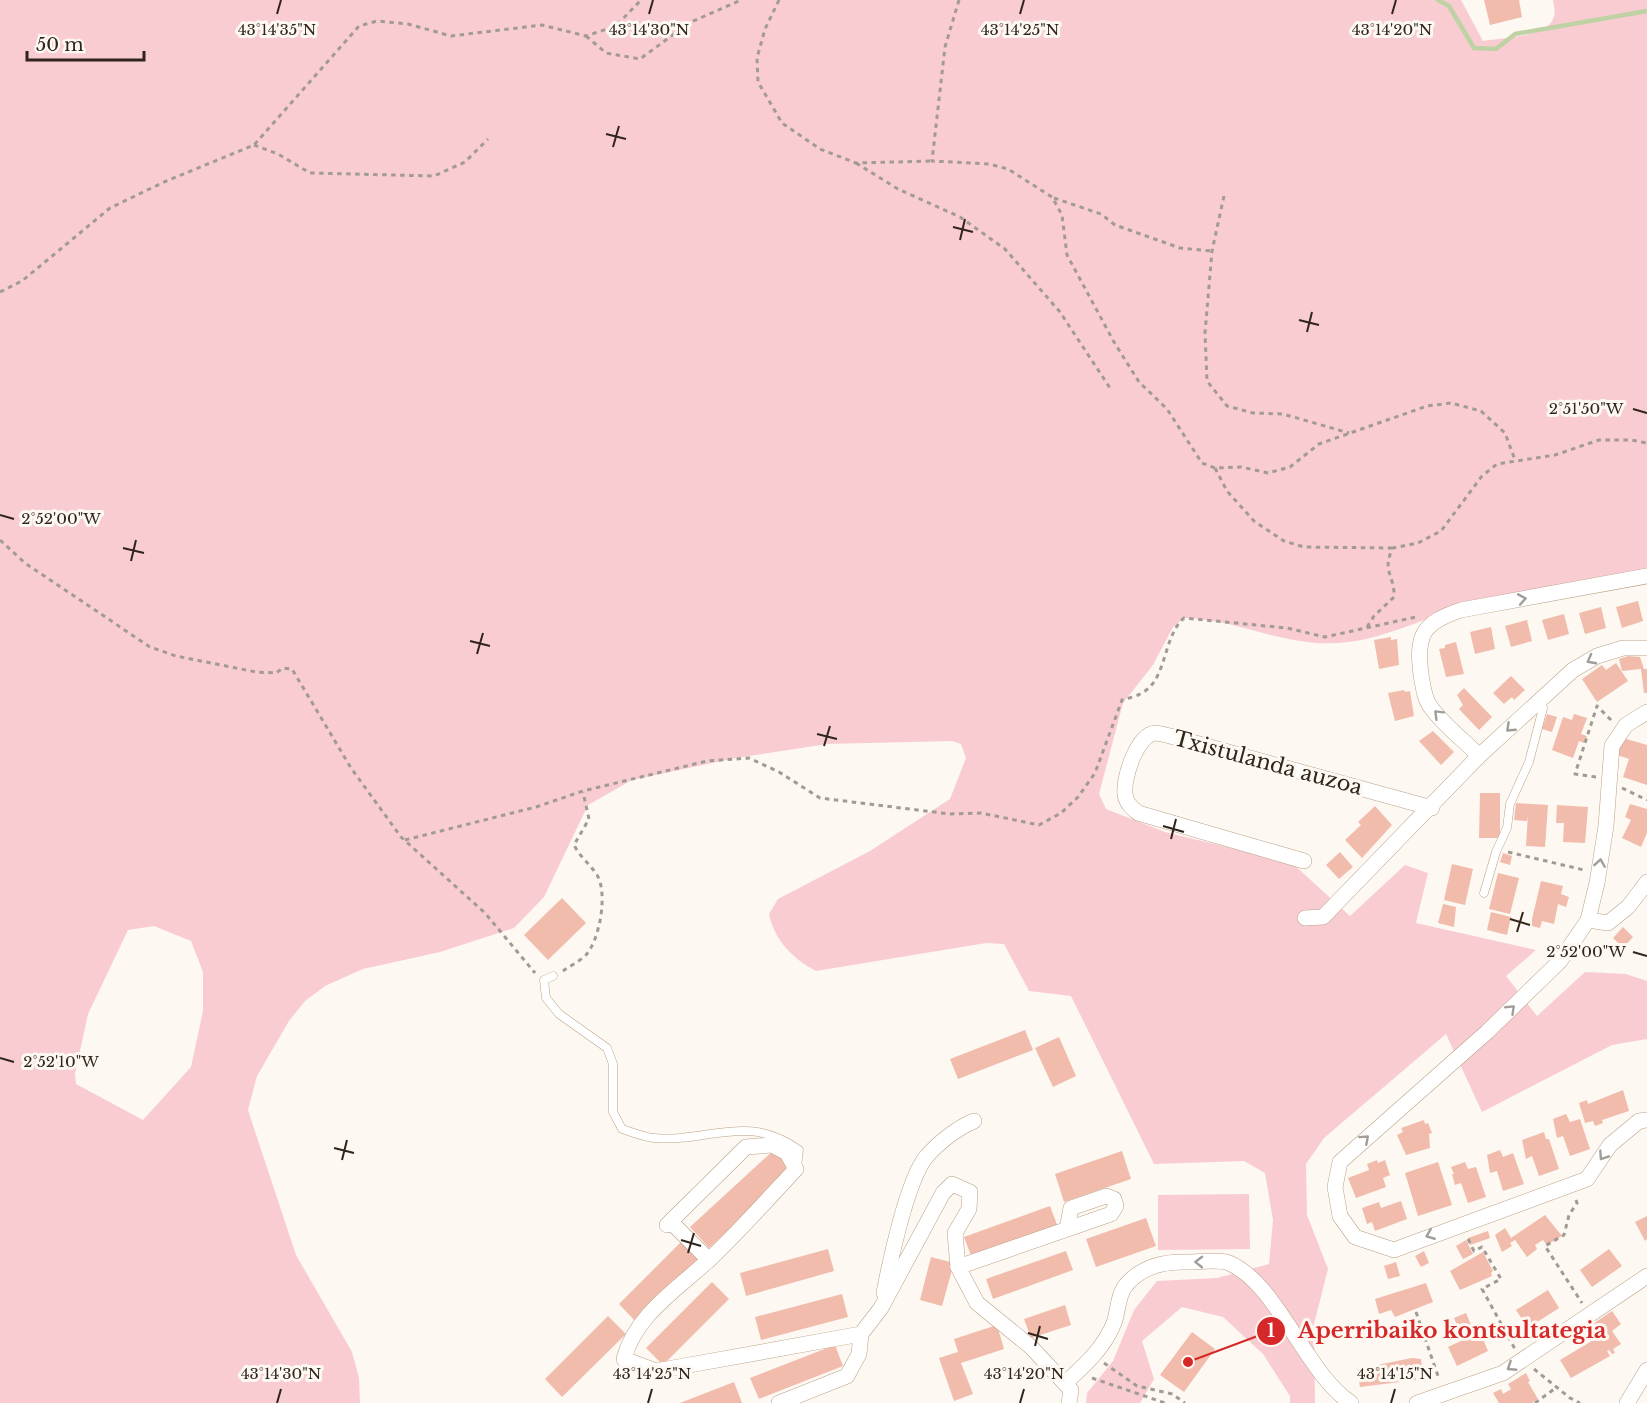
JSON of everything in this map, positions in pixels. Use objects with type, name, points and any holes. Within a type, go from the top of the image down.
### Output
[{"type":"street","points":[[1479,756],[1430,706],[1423,688],[1418,648],[1426,629],[1439,617],[1461,610],[1647,576]]},
{"type":"street","points":[[1305,918],[1323,917],[1432,808],[1479,756],[1573,670],[1597,656],[1623,648],[1647,648]]},
{"type":"street","points":[[1647,712],[1626,725],[1612,746],[1606,826],[1587,920],[1560,961],[1487,1032],[1340,1162],[1335,1187],[1340,1216],[1355,1237],[1394,1250],[1587,1179],[1610,1145],[1639,1121],[1647,1120]]},
{"type":"street","name":"Txistulanda auzoa","points":[[1304,861],[1138,813],[1131,808],[1125,792],[1138,744],[1155,733],[1170,736],[1432,808]]},
{"type":"street","points":[[1587,920],[1608,923],[1628,907],[1647,882]]},
{"type":"street","points":[[881,1308],[890,1256],[915,1180],[926,1158],[969,1124]]},
{"type":"street","points":[[709,1260],[669,1223],[746,1148],[772,1145],[788,1153],[796,1169],[709,1260],[654,1308],[628,1340],[624,1359],[656,1371],[861,1334]]},
{"type":"street","points":[[779,1403],[847,1376],[860,1354],[861,1334],[881,1308],[942,1193],[952,1184],[970,1192],[969,1209],[955,1233],[958,1267],[977,1303],[1031,1347],[1065,1383],[1071,1390],[1069,1403]]},
{"type":"street","points":[[958,1267],[1067,1229]]},
{"type":"street","points":[[1065,1383],[1094,1356],[1113,1325],[1125,1286],[1148,1266],[1176,1261],[1227,1262],[1253,1278],[1321,1373],[1341,1396],[1351,1403]]},
{"type":"street","points":[[1417,1403],[1503,1373],[1647,1276]]},
{"type":"street","points":[[1627,1403],[1647,1370]]},
{"type":"lane","points":[[1484,893],[1497,850],[1507,828],[1510,804],[1529,762],[1543,708],[1541,699]]},
{"type":"lane","points":[[553,976],[544,980],[546,998],[559,1014],[607,1048],[613,1064],[613,1112],[622,1129],[655,1138],[736,1130],[769,1134],[784,1139],[799,1150],[796,1169]]},
{"type":"path","points":[[586,36],[616,26],[641,0]]},
{"type":"path","points":[[0,292],[22,281],[110,208],[164,182],[254,145],[359,26],[377,21],[408,24],[451,36],[542,25],[586,36],[606,53],[640,59],[690,23],[741,0]]},
{"type":"path","points":[[779,0],[765,29],[757,58],[758,82],[782,123],[820,149],[856,163],[898,189],[960,217],[1005,249],[1060,312],[1110,388]]},
{"type":"path","points":[[932,161],[945,47],[959,0]]},
{"type":"path","points":[[254,145],[278,154],[309,173],[434,176],[465,162],[488,139]]},
{"type":"path","points":[[856,163],[932,161],[989,164],[1008,169],[1052,197],[1101,214],[1115,225],[1180,248],[1212,251]]},
{"type":"path","points":[[1224,196],[1212,251],[1205,333],[1207,381],[1227,406],[1253,413],[1283,414],[1351,433]]},
{"type":"path","points":[[1052,197],[1062,215],[1067,255],[1114,342],[1139,382],[1167,409],[1202,463],[1215,468],[1241,467],[1268,473],[1290,467],[1319,444],[1427,406],[1451,403],[1481,411],[1505,433],[1515,460]]},
{"type":"path","points":[[1215,468],[1227,491],[1254,521],[1284,541],[1304,547],[1394,548],[1418,543],[1441,531],[1482,476],[1497,464],[1555,455],[1599,440],[1631,440],[1647,443]]},
{"type":"path","points":[[0,540],[25,563],[150,647],[176,656],[256,672],[276,673],[283,668],[292,669],[351,768],[405,840],[485,913],[532,970],[544,980]]},
{"type":"path","points":[[1367,629],[1374,616],[1394,597],[1394,586],[1388,573],[1387,560],[1394,548]]},
{"type":"path","points":[[405,840],[536,807],[583,791],[707,761],[749,758],[778,772],[820,798],[950,814],[981,813],[1039,825],[1060,813],[1078,797],[1095,773],[1122,700],[1141,694],[1156,680],[1175,626],[1184,618],[1287,628],[1325,637],[1422,616],[1433,622]]},
{"type":"path","points":[[1600,772],[1600,778],[1575,774],[1597,706],[1612,719],[1608,725]]},
{"type":"path","points":[[1615,784],[1647,800]]},
{"type":"path","points":[[553,976],[586,955],[600,928],[603,889],[596,874],[580,856],[574,845],[589,819],[583,791]]},
{"type":"path","points":[[1497,850],[1584,869]]},
{"type":"path","points":[[1569,1185],[1577,1203],[1569,1215],[1564,1235],[1545,1246],[1590,1315]]},
{"type":"path","points":[[1466,1234],[1474,1251],[1482,1247],[1501,1279],[1482,1289],[1523,1360],[1580,1403]]},
{"type":"path","points":[[1416,1312],[1444,1395]]},
{"type":"path","points":[[1094,1356],[1137,1386],[1172,1394],[1185,1403]]},
{"type":"path","points":[[1077,1372],[1165,1403]]},
{"type":"path","points":[[1535,1403],[1557,1387]]},
{"type":"shaded area","points":[[0,0],[1461,0],[1483,41],[1522,36],[1542,30],[1554,17],[1553,0],[1647,0],[1647,573],[1532,593],[1447,612],[1384,634],[1352,642],[1316,643],[1278,637],[1203,619],[1184,618],[1173,627],[1153,665],[1123,703],[1099,794],[1106,809],[1165,832],[1292,863],[1350,916],[1405,865],[1428,873],[1416,923],[1536,950],[1506,976],[1537,1016],[1585,972],[1626,974],[1647,981],[1647,1039],[1612,1045],[1482,1112],[1446,1034],[1324,1138],[1306,1164],[1307,1215],[1328,1269],[1314,1324],[1315,1403],[1290,1403],[1290,1396],[1263,1354],[1223,1317],[1182,1307],[1142,1341],[1154,1379],[1140,1403],[1086,1403],[1087,1393],[1113,1361],[1134,1310],[1157,1281],[1217,1278],[1269,1264],[1273,1220],[1265,1173],[1244,1161],[1154,1164],[1071,996],[1029,991],[1004,944],[986,943],[816,971],[792,954],[780,940],[769,914],[778,899],[870,851],[950,799],[966,758],[961,744],[952,741],[827,744],[736,758],[632,780],[588,805],[544,897],[514,928],[440,952],[363,969],[325,986],[305,1001],[289,1021],[257,1076],[248,1110],[296,1255],[352,1352],[359,1378],[360,1403],[0,1403]],"holes":[[[154,926],[191,941],[203,972],[203,1011],[191,1067],[143,1120],[76,1084],[75,1074],[88,1014],[128,930]]]},
{"type":"shaded area","points":[[1249,1194],[1250,1249],[1158,1250],[1158,1195]]},
{"type":"building","points":[[1484,0],[1519,0],[1522,17],[1490,25]]},
{"type":"building","points":[[1638,601],[1643,621],[1622,628],[1616,607]]},
{"type":"building","points":[[1601,607],[1606,628],[1585,634],[1579,613]]},
{"type":"building","points":[[1564,614],[1569,634],[1548,640],[1542,620]]},
{"type":"building","points":[[1527,620],[1532,641],[1511,647],[1505,626]]},
{"type":"building","points":[[1491,627],[1495,649],[1475,654],[1470,632]]},
{"type":"building","points":[[1391,637],[1391,640],[1397,639],[1399,665],[1379,669],[1374,640]]},
{"type":"building","points":[[1456,642],[1464,674],[1446,677],[1439,649]]},
{"type":"building","points":[[1628,656],[1640,657],[1644,669],[1647,669],[1647,693],[1644,693],[1641,669],[1622,671],[1619,659]]},
{"type":"building","points":[[1616,663],[1628,681],[1597,702],[1582,679],[1602,665],[1606,670]]},
{"type":"building","points":[[1511,676],[1525,690],[1514,700],[1512,697],[1504,704],[1493,693]]},
{"type":"building","points":[[1464,688],[1492,717],[1479,730],[1459,709],[1463,705],[1457,695]]},
{"type":"building","points":[[1404,690],[1405,692],[1410,691],[1414,716],[1395,721],[1388,693]]},
{"type":"building","points":[[1547,714],[1557,717],[1552,732],[1542,729]]},
{"type":"building","points":[[1574,714],[1587,718],[1581,734],[1587,736],[1584,743],[1579,741],[1573,758],[1552,750],[1563,717],[1572,720]]},
{"type":"building","points":[[1433,731],[1454,752],[1441,765],[1419,741]]},
{"type":"building","points":[[1623,738],[1647,745],[1647,785],[1623,777],[1629,759],[1617,755]]},
{"type":"building","points":[[1480,793],[1500,793],[1500,838],[1479,838]]},
{"type":"building","points":[[1516,803],[1548,805],[1545,847],[1526,846],[1528,814],[1527,821],[1514,820]]},
{"type":"building","points":[[1630,804],[1647,809],[1647,833],[1641,847],[1622,838],[1631,820],[1625,817]]},
{"type":"building","points":[[1557,805],[1588,807],[1585,843],[1563,842],[1564,823],[1556,823]]},
{"type":"building","points":[[1375,806],[1392,825],[1362,858],[1345,840],[1361,825],[1358,822]]},
{"type":"building","points":[[1340,852],[1353,867],[1339,879],[1326,865]]},
{"type":"building","points":[[1503,853],[1512,856],[1510,865],[1500,862]]},
{"type":"building","points":[[1452,864],[1473,869],[1465,905],[1444,900]]},
{"type":"building","points":[[1498,873],[1519,878],[1510,914],[1489,909]]},
{"type":"building","points":[[1541,881],[1563,886],[1561,894],[1569,897],[1566,907],[1558,904],[1554,924],[1542,921],[1540,928],[1532,926],[1532,919]]},
{"type":"building","points":[[562,898],[586,923],[548,960],[524,935]]},
{"type":"building","points":[[1443,904],[1456,907],[1454,927],[1438,923]]},
{"type":"building","points":[[1491,912],[1511,917],[1507,935],[1487,930]]},
{"type":"building","points":[[1623,927],[1633,937],[1623,948],[1613,938]]},
{"type":"building","points":[[1025,1030],[1033,1050],[958,1079],[950,1059]]},
{"type":"building","points":[[1059,1037],[1076,1076],[1053,1087],[1035,1048]]},
{"type":"building","points":[[1623,1090],[1629,1111],[1602,1120],[1603,1123],[1595,1126],[1593,1121],[1585,1123],[1579,1103],[1587,1100],[1588,1104]]},
{"type":"building","points":[[1566,1114],[1570,1122],[1580,1119],[1590,1149],[1570,1156],[1563,1136],[1557,1138],[1553,1119]]},
{"type":"building","points":[[1424,1120],[1425,1124],[1428,1123],[1432,1133],[1429,1134],[1430,1148],[1406,1155],[1397,1135],[1403,1132],[1401,1128]]},
{"type":"building","points":[[1544,1132],[1546,1139],[1549,1139],[1559,1169],[1539,1176],[1532,1156],[1526,1159],[1522,1140]]},
{"type":"building","points":[[775,1149],[794,1169],[709,1248],[690,1227]]},
{"type":"building","points":[[1500,1150],[1503,1157],[1513,1153],[1524,1184],[1503,1191],[1497,1171],[1490,1173],[1487,1155]]},
{"type":"building","points":[[1122,1151],[1131,1179],[1064,1202],[1055,1174]]},
{"type":"building","points":[[1377,1160],[1378,1163],[1385,1160],[1390,1175],[1383,1178],[1386,1187],[1356,1198],[1348,1178],[1369,1170],[1367,1164]]},
{"type":"building","points":[[1438,1162],[1452,1205],[1418,1216],[1405,1173]]},
{"type":"building","points":[[1465,1162],[1468,1169],[1476,1167],[1486,1197],[1468,1203],[1461,1183],[1455,1185],[1451,1167]]},
{"type":"building","points":[[1401,1201],[1407,1219],[1375,1231],[1372,1222],[1367,1224],[1362,1208],[1379,1202],[1381,1208]]},
{"type":"building","points":[[1050,1206],[1059,1230],[973,1261],[964,1237]]},
{"type":"building","points":[[1545,1215],[1562,1236],[1547,1245],[1543,1240],[1535,1245],[1537,1249],[1527,1257],[1515,1240],[1510,1243],[1512,1246],[1502,1252],[1495,1235],[1505,1228],[1511,1238]]},
{"type":"building","points":[[1647,1216],[1647,1239],[1645,1241],[1635,1222]]},
{"type":"building","points":[[1146,1218],[1156,1246],[1096,1267],[1086,1239]]},
{"type":"building","points":[[1488,1231],[1490,1238],[1470,1245],[1468,1238]]},
{"type":"building","points":[[683,1240],[702,1259],[637,1323],[619,1304]]},
{"type":"building","points":[[1466,1240],[1473,1254],[1463,1259],[1456,1246]]},
{"type":"building","points":[[828,1249],[834,1271],[746,1296],[740,1273]]},
{"type":"building","points":[[1609,1249],[1622,1266],[1592,1287],[1580,1270]]},
{"type":"building","points":[[1066,1251],[1073,1270],[993,1299],[986,1279]]},
{"type":"building","points":[[1424,1251],[1429,1263],[1421,1267],[1415,1256]]},
{"type":"building","points":[[1483,1252],[1493,1271],[1492,1276],[1460,1290],[1450,1271]]},
{"type":"building","points":[[931,1257],[954,1263],[942,1306],[920,1300]]},
{"type":"building","points":[[1396,1262],[1400,1276],[1388,1279],[1384,1266]]},
{"type":"building","points":[[712,1282],[729,1299],[663,1365],[646,1348]]},
{"type":"building","points":[[1426,1283],[1433,1302],[1395,1317],[1391,1310],[1379,1314],[1375,1299]]},
{"type":"building","points":[[1548,1290],[1559,1308],[1528,1328],[1516,1310]]},
{"type":"building","points":[[842,1294],[848,1317],[761,1340],[755,1317]]},
{"type":"building","points":[[1065,1305],[1071,1325],[1031,1338],[1024,1319]]},
{"type":"building","points":[[1612,1311],[1621,1324],[1612,1331],[1621,1344],[1613,1349],[1615,1353],[1607,1351],[1610,1356],[1571,1378],[1560,1360],[1594,1339],[1590,1333],[1595,1330],[1599,1337],[1601,1336],[1594,1323]]},
{"type":"building","points":[[1466,1313],[1471,1325],[1459,1330],[1454,1318]]},
{"type":"building","points":[[608,1316],[626,1334],[562,1397],[545,1379]]},
{"type":"building","points":[[1375,1320],[1377,1327],[1364,1331],[1362,1324]]},
{"type":"building","points":[[997,1325],[1004,1349],[961,1363],[973,1394],[954,1401],[939,1358],[958,1352],[954,1339]]},
{"type":"building","points":[[1192,1332],[1215,1349],[1184,1392],[1160,1375]]},
{"type":"building","points":[[1480,1332],[1488,1351],[1457,1366],[1448,1347]]},
{"type":"building","points":[[835,1345],[843,1366],[759,1399],[750,1378]]},
{"type":"building","points":[[1412,1358],[1421,1359],[1422,1367],[1414,1368],[1416,1380],[1360,1387],[1357,1369]]},
{"type":"building","points":[[1526,1373],[1530,1381],[1528,1382],[1538,1399],[1532,1403],[1499,1403],[1493,1393],[1501,1389],[1503,1394],[1511,1389],[1508,1384]]},
{"type":"building","points":[[734,1382],[742,1403],[680,1403]]},
{"type":"waterway","points":[[1438,0],[1449,6],[1474,48],[1496,49],[1515,34],[1647,11]]},
{"type":"place","name":"Aperribaiko kontsultategia","points":[[1188,1362]]}]
